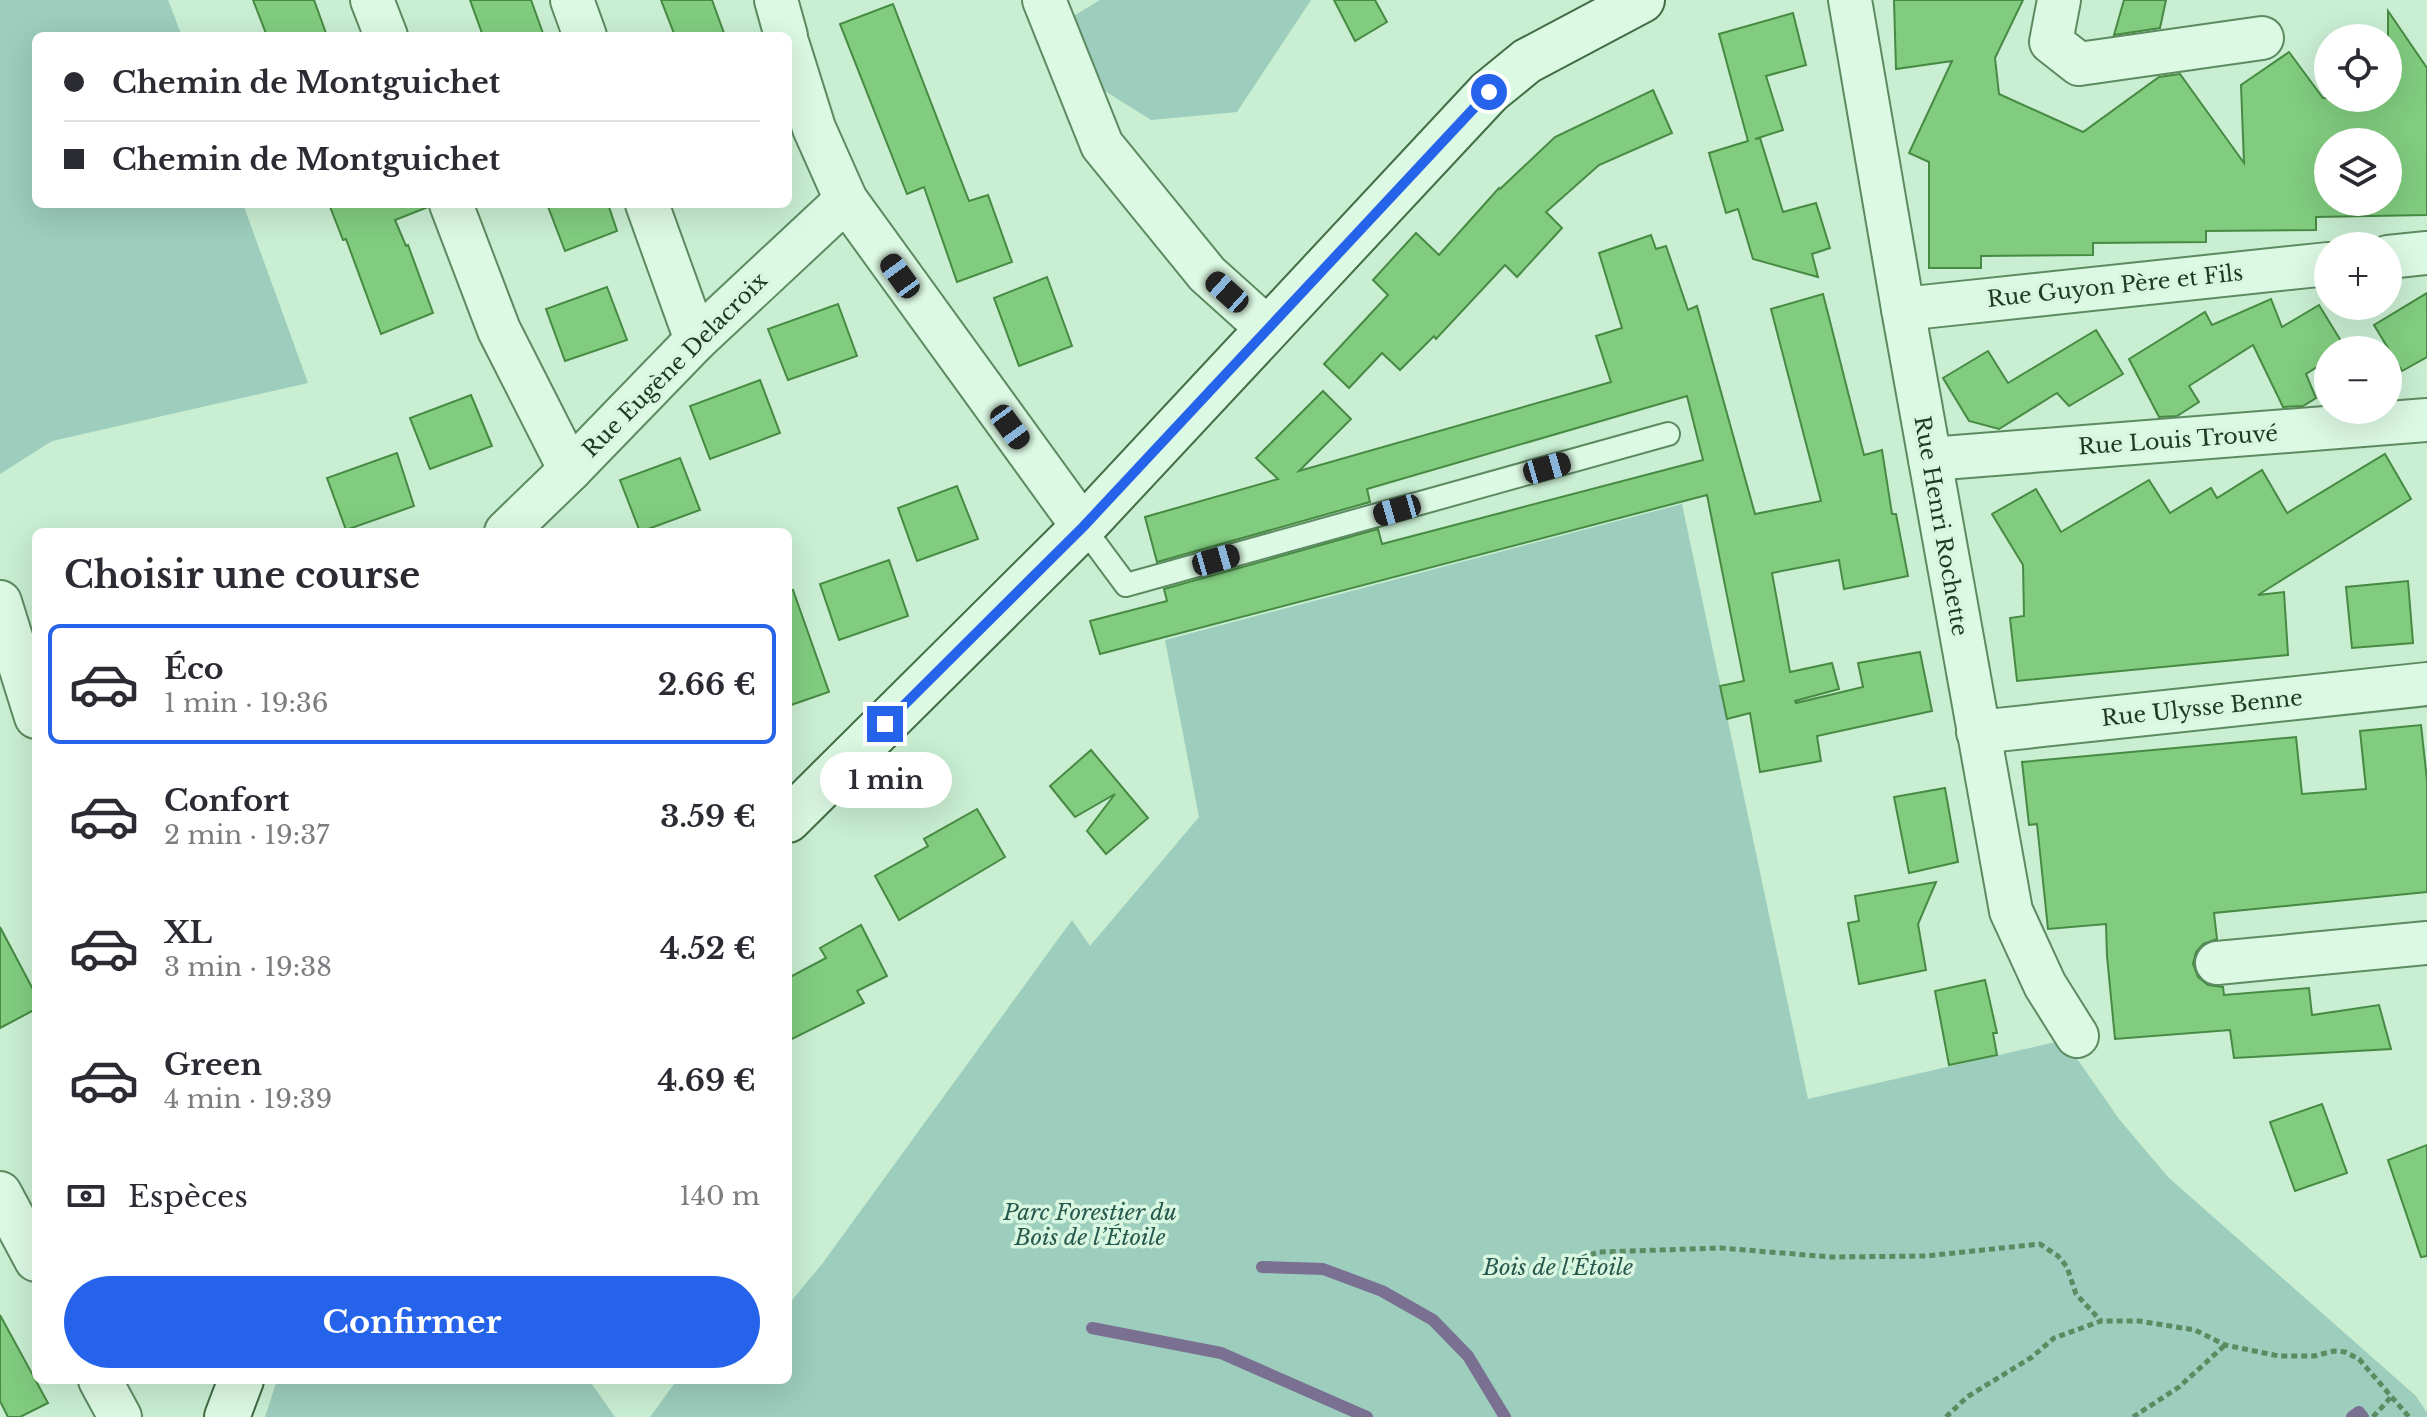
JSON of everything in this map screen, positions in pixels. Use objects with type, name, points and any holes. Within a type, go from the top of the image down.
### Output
[{"type":"street","points":[[372,0],[384,32]]},
{"type":"street","points":[[572,0],[584,32]]},
{"type":"street","points":[[776,0],[785,32]]},
{"type":"street","points":[[1044,0],[1102,145],[1207,274],[1268,329]]},
{"type":"street","points":[[792,816],[1083,527],[1489,92],[1527,61],[1642,0]]},
{"type":"street","name":"Rue Henri Rochette","points":[[1850,0],[2011,911],[2045,985],[2077,1036]]},
{"type":"street","points":[[2059,0],[2051,42],[2079,64],[2262,38]]},
{"type":"street","points":[[792,58],[814,128],[846,200],[1083,527]]},
{"type":"street","name":"Rue Eugène Delacroix","points":[[510,528],[696,340],[846,200]]},
{"type":"street","points":[[453,208],[499,330],[570,470]]},
{"type":"street","points":[[648,208],[696,340]]},
{"type":"street","points":[[2402,256],[2427,253]]},
{"type":"street","name":"Rue Guyon Père et Fils","points":[[1903,309],[2314,265]]},
{"type":"street","name":"Rue Louis Trouvé","points":[[1930,459],[2427,420]]},
{"type":"street","points":[[0,602],[32,704]]},
{"type":"street","name":"Rue Ulysse Benne","points":[[1978,732],[2427,684]]},
{"type":"street","points":[[2217,963],[2427,943]]},
{"type":"street","points":[[0,1193],[32,1253]]},
{"type":"street","points":[[102,1384],[120,1417]]},
{"type":"street","points":[[227,1417],[239,1384]]},
{"type":"lane","points":[[1083,527],[1126,585],[1668,434]]},
{"type":"path","points":[[1533,1273],[1599,1252],[1721,1248],[1831,1257],[1926,1256],[2040,1244],[2058,1256],[2067,1267],[2076,1294],[2101,1321]]},
{"type":"path","points":[[1946,1417],[1967,1397],[2032,1357],[2054,1338],[2101,1321],[2139,1321],[2195,1330],[2225,1345],[2279,1356],[2345,1352],[2359,1359],[2409,1417]]},
{"type":"path","points":[[2133,1417],[2179,1387],[2225,1345]]},
{"type":"path","points":[[2373,1417],[2392,1396]]},
{"type":"green space","points":[[0,0],[168,0],[180,32],[32,32],[32,208],[244,208],[308,383],[52,441],[0,474]]},
{"type":"green space","points":[[1100,0],[1311,0],[1237,112],[1151,120],[1100,88],[1072,17]]},
{"type":"green space","name":"Parc Forestier du Bois de l’Étoile","points":[[1682,504],[1808,1099],[2064,1040],[2119,1119],[2168,1177],[2416,1396],[2427,1417],[650,1417],[674,1384],[792,1384],[792,1300],[822,1264],[1072,920],[1090,946],[1199,817],[1165,640]]},
{"type":"green space","points":[[276,1384],[592,1384],[615,1417],[265,1417]]},
{"type":"building","points":[[253,0],[314,0],[326,32],[265,32]]},
{"type":"building","points":[[470,0],[531,0],[543,32],[482,32]]},
{"type":"building","points":[[661,0],[712,0],[724,32],[673,32]]},
{"type":"building","points":[[1334,0],[1375,0],[1387,22],[1355,41]]},
{"type":"building","points":[[1894,0],[2023,0],[1995,58],[1999,94],[2083,132],[2159,77],[2180,74],[2244,163],[2241,85],[2289,52],[2314,86],[2314,112],[2402,112],[2402,31],[2427,68],[2427,215],[2402,215],[2402,128],[2314,128],[2314,216],[2372,216],[2316,217],[2316,230],[2206,231],[2206,242],[2093,243],[2093,255],[1981,256],[1981,268],[1929,268],[1929,162],[1909,153],[1952,61],[1896,69]]},
{"type":"building","points":[[2124,0],[2166,0],[2160,28],[2114,35]]},
{"type":"building","points":[[893,4],[969,201],[988,195],[1012,262],[957,282],[924,187],[907,194],[840,24]]},
{"type":"building","points":[[2388,11],[2397,24],[2388,24]]},
{"type":"building","points":[[1793,13],[1806,65],[1766,76],[1783,130],[1755,139],[1760,138],[1783,212],[1816,203],[1830,248],[1812,254],[1818,277],[1753,259],[1738,209],[1726,213],[1709,153],[1748,141],[1719,34]]},
{"type":"building","points":[[1653,90],[1672,133],[1599,165],[1546,212],[1562,228],[1517,277],[1505,265],[1436,339],[1434,336],[1400,370],[1382,353],[1349,388],[1324,364],[1388,295],[1373,280],[1416,233],[1439,255],[1499,188],[1555,137]]},
{"type":"building","points":[[331,208],[425,208],[395,220],[408,245],[433,313],[381,334],[346,239],[343,240]]},
{"type":"building","points":[[549,208],[609,208],[617,231],[565,251]]},
{"type":"building","points":[[1651,235],[1656,249],[1666,246],[1688,310],[1697,306],[1755,514],[1821,501],[1771,309],[1823,294],[1864,455],[1882,450],[1892,514],[1896,514],[1908,576],[1844,589],[1839,560],[1772,573],[1790,672],[1832,663],[1839,689],[1795,701],[1863,687],[1858,663],[1920,652],[1932,711],[1817,736],[1821,761],[1760,772],[1750,713],[1727,719],[1720,686],[1744,681],[1707,495],[1100,654],[1090,621],[1167,601],[1164,589],[1378,529],[1382,544],[1703,460],[1687,396],[1367,489],[1370,502],[1157,562],[1145,517],[1278,479],[1256,458],[1323,391],[1351,419],[1299,471],[1611,382],[1596,336],[1622,328],[1599,253]]},
{"type":"building","points":[[1047,277],[1072,346],[1019,366],[994,298]]},
{"type":"building","points":[[607,287],[627,340],[565,361],[546,309]]},
{"type":"building","points":[[2427,293],[2427,357],[2402,371],[2402,336],[2381,336],[2374,325],[2382,320],[2402,320],[2402,308]]},
{"type":"building","points":[[2271,299],[2282,327],[2314,308],[2314,320],[2328,320],[2338,336],[2314,336],[2314,369],[2306,374],[2314,399],[2303,406],[2283,407],[2253,345],[2189,386],[2199,402],[2177,416],[2159,417],[2129,359],[2205,312],[2212,325]]},
{"type":"building","points":[[838,304],[857,356],[788,380],[768,329]]},
{"type":"building","points":[[2096,330],[2123,374],[2069,406],[2057,393],[1999,429],[1969,421],[1943,378],[1988,351],[2008,383]]},
{"type":"building","points":[[760,380],[780,433],[710,459],[690,406]]},
{"type":"building","points":[[471,395],[492,446],[430,469],[410,418]]},
{"type":"building","points":[[397,453],[414,506],[345,528],[327,478]]},
{"type":"building","points":[[2385,454],[2411,499],[2258,595],[2284,592],[2288,655],[2017,681],[2010,618],[2024,616],[2023,565],[1992,514],[2036,489],[2061,532],[2149,480],[2170,513],[2211,488],[2217,498],[2262,470],[2287,513]]},
{"type":"building","points":[[680,458],[700,510],[651,528],[638,528],[620,480]]},
{"type":"building","points":[[957,486],[978,539],[917,561],[898,508]]},
{"type":"building","points":[[889,560],[908,616],[839,640],[820,584]]},
{"type":"building","points":[[2408,581],[2413,643],[2352,648],[2346,587]]},
{"type":"building","points":[[792,590],[829,692],[792,705]]},
{"type":"building","points":[[2421,725],[2427,780],[2427,892],[2214,913],[2217,939],[2203,944],[2196,952],[2193,964],[2198,977],[2208,985],[2223,987],[2224,995],[2309,988],[2312,1015],[2379,1005],[2391,1049],[2234,1058],[2230,1030],[2115,1039],[2106,924],[2048,929],[2037,824],[2029,825],[2022,762],[2296,737],[2302,794],[2366,789],[2360,731]]},
{"type":"building","points":[[1091,750],[1148,818],[1106,854],[1087,831],[1115,794],[1075,817],[1050,786]]},
{"type":"building","points":[[1945,788],[1958,862],[1909,873],[1894,797]]},
{"type":"building","points":[[977,809],[1005,857],[899,920],[875,876],[928,846],[924,839]]},
{"type":"building","points":[[1936,882],[1918,924],[1926,970],[1859,984],[1848,923],[1859,921],[1855,896]]},
{"type":"building","points":[[861,925],[887,976],[857,991],[864,1003],[792,1039],[792,976],[826,958],[820,948]]},
{"type":"building","points":[[0,927],[32,987],[32,1011],[0,1028]]},
{"type":"building","points":[[1985,980],[1997,1033],[1993,1033],[1997,1055],[1949,1065],[1935,991]]},
{"type":"building","points":[[2322,1104],[2347,1173],[2295,1191],[2270,1122]]},
{"type":"building","points":[[2427,1145],[2427,1256],[2421,1257],[2388,1160]]},
{"type":"building","points":[[0,1315],[32,1374],[32,1384],[38,1384],[48,1403],[20,1417],[8,1417],[0,1401]]},
{"type":"waterway","points":[[1262,1267],[1323,1269],[1382,1291],[1433,1320],[1468,1356],[1505,1417]]},
{"type":"waterway","points":[[1092,1328],[1221,1353],[1367,1417]]},
{"type":"waterway","points":[[2352,1417],[2359,1412],[2363,1417]]},
{"type":"route","points":[[885,724],[1083,527],[1489,92]]},
{"type":"park label","name":"Bois de l'Étoile","points":[[1558,1267]]}]
